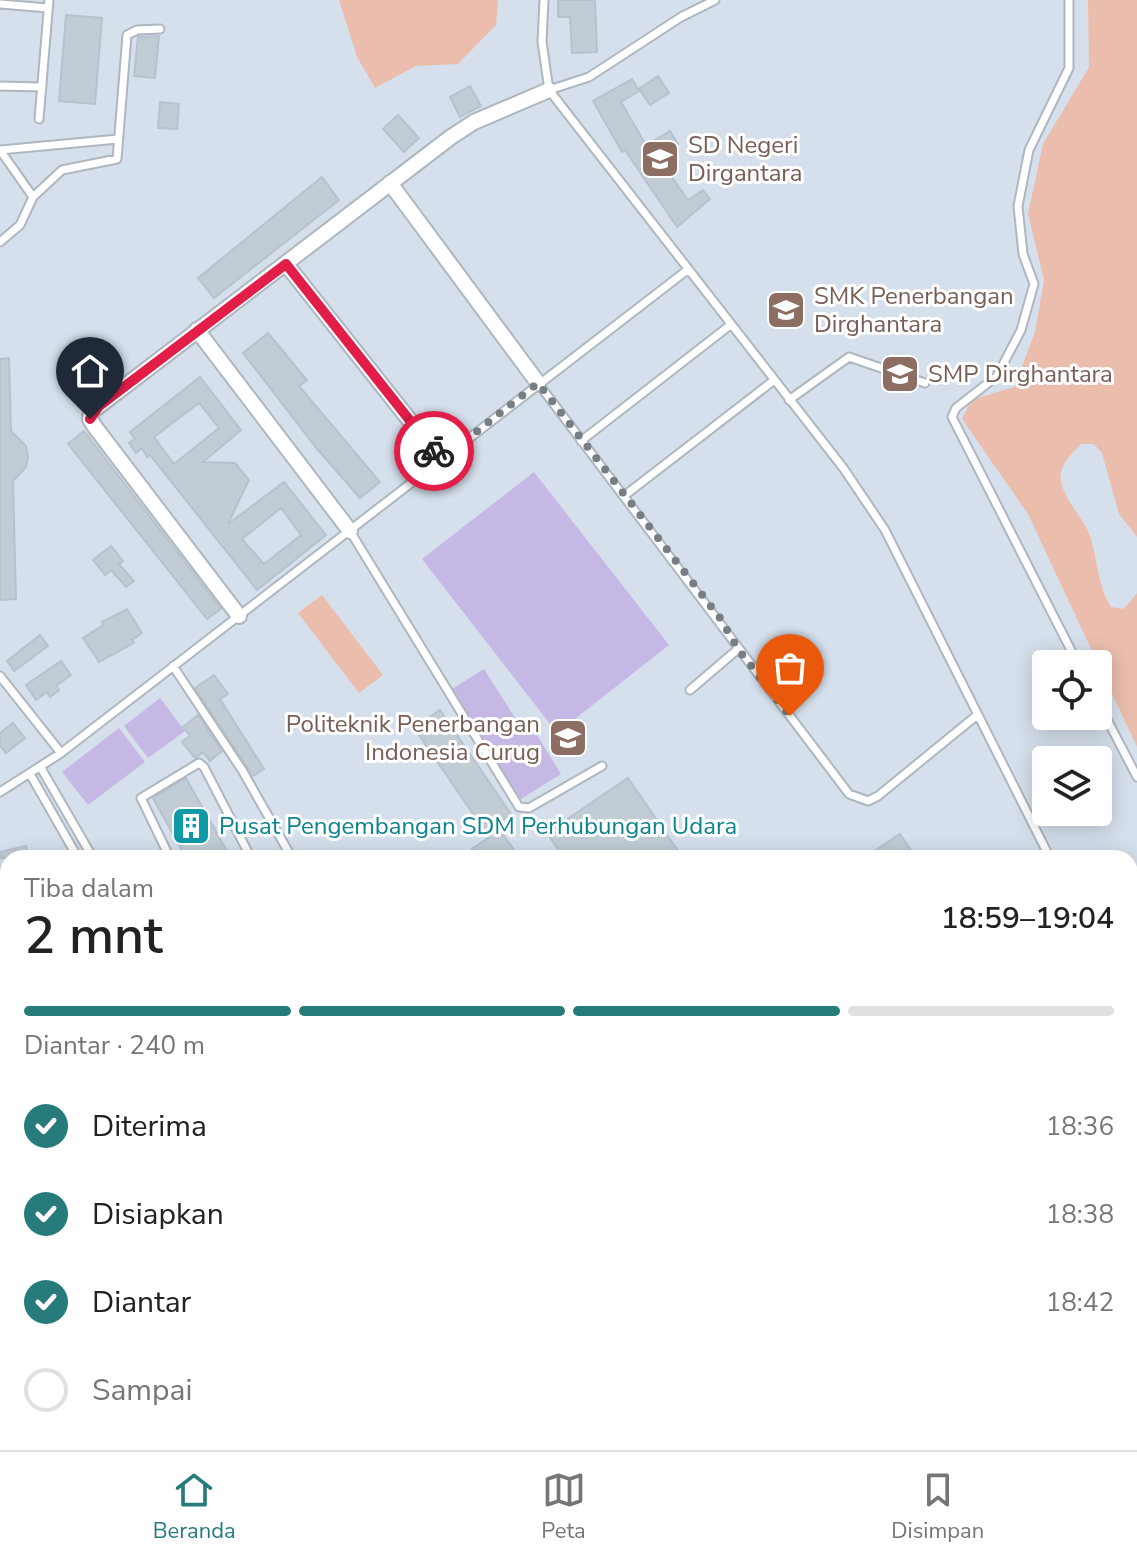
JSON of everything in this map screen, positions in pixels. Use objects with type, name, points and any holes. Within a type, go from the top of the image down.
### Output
[{"type":"street","points":[[239,616],[90,419],[99,406],[197,330],[474,122],[549,90]]},
{"type":"street","points":[[390,183],[538,383]]},
{"type":"street","points":[[286,264],[441,460]]},
{"type":"street","points":[[197,330],[350,531]]},
{"type":"lane","points":[[544,0],[542,42],[549,90],[686,271],[844,469],[885,530],[1046,850]]},
{"type":"lane","points":[[549,90],[589,77],[681,17],[715,0]]},
{"type":"lane","points":[[1069,0],[1069,68],[1029,150],[1018,206],[1023,254],[1034,284],[1021,330],[997,376],[956,408],[952,417],[1071,650]]},
{"type":"lane","points":[[0,4],[48,4],[39,119]]},
{"type":"lane","points":[[0,242],[20,225],[33,197],[62,170],[117,159],[127,35],[137,30],[160,29]]},
{"type":"lane","points":[[0,86],[42,87]]},
{"type":"lane","points":[[33,197],[0,150],[118,139]]},
{"type":"lane","points":[[0,792],[61,753],[686,271]]},
{"type":"lane","points":[[581,441],[729,326]]},
{"type":"lane","points":[[789,400],[849,357],[925,383]]},
{"type":"lane","points":[[624,496],[773,381]]},
{"type":"lane","points":[[538,383],[720,618],[738,649],[856,798],[868,801],[878,796],[976,716]]},
{"type":"lane","points":[[350,531],[427,662],[519,807],[529,808],[602,766]]},
{"type":"lane","points":[[690,690],[738,649]]},
{"type":"lane","points":[[173,666],[242,770],[287,850]]},
{"type":"lane","points":[[0,676],[61,753]]},
{"type":"lane","points":[[1112,729],[1137,777]]},
{"type":"lane","points":[[166,850],[141,798],[199,763],[204,767],[247,850]]},
{"type":"lane","points":[[41,768],[88,850]]},
{"type":"lane","points":[[30,774],[73,850]]},
{"type":"shaded area","name":"Politeknik Penerbangan Indonesia Curug","points":[[0,0],[1137,0],[1137,850],[0,850]]},
{"type":"shaded area","points":[[339,0],[498,0],[496,25],[458,64],[416,66],[375,88],[357,57]]},
{"type":"shaded area","points":[[1088,0],[1137,0],[1137,537],[1119,514],[1102,453],[1094,444],[1081,444],[1070,456],[1062,470],[1061,481],[1090,536],[1100,581],[1111,607],[1124,609],[1137,593],[1137,747],[1112,694],[1112,650],[1092,650],[1028,514],[962,419],[971,400],[1014,387],[1035,332],[1044,280],[1028,214],[1043,144],[1089,67]]},
{"type":"shaded area","points":[[534,472],[669,645],[557,733],[422,559]]},
{"type":"shaded area","points":[[322,595],[383,675],[359,693],[298,613]]},
{"type":"shaded area","points":[[484,669],[519,724],[527,719],[561,774],[513,804],[479,750],[487,744],[452,689]]},
{"type":"shaded area","points":[[160,698],[185,731],[148,758],[124,726]]},
{"type":"shaded area","points":[[119,728],[145,762],[88,805],[62,772]]},
{"type":"building","points":[[558,0],[595,0],[597,52],[572,53],[570,17],[558,17]]},
{"type":"building","points":[[66,15],[102,18],[95,104],[59,101]]},
{"type":"building","points":[[159,36],[155,78],[134,76],[138,37]]},
{"type":"building","points":[[658,76],[669,93],[650,105],[639,89]]},
{"type":"building","points":[[632,79],[639,91],[621,102],[646,145],[670,131],[678,144],[657,156],[688,200],[703,190],[710,199],[677,227],[625,150],[622,152],[593,101]]},
{"type":"building","points":[[470,86],[481,106],[460,117],[450,97]]},
{"type":"building","points":[[160,102],[179,104],[177,129],[158,128]]},
{"type":"building","points":[[398,115],[419,138],[404,152],[383,129]]},
{"type":"building","points":[[322,177],[339,200],[214,298],[198,278]]},
{"type":"building","points":[[268,333],[307,380],[299,386],[380,482],[360,498],[318,450],[243,353]]},
{"type":"building","points":[[9,358],[11,431],[26,446],[28,457],[26,467],[13,481],[16,599],[0,600],[0,359]]},
{"type":"building","points":[[200,377],[241,430],[203,462],[235,463],[249,480],[228,524],[284,482],[326,535],[257,590],[150,455],[147,457],[142,448],[136,453],[129,443],[135,439],[130,432]],"holes":[[[199,403],[219,428],[174,464],[154,437]],[[281,508],[301,535],[264,564],[242,539]]]},
{"type":"building","points":[[84,431],[221,609],[207,619],[68,444]]},
{"type":"building","points":[[111,546],[123,561],[119,564],[134,581],[126,587],[111,570],[105,575],[93,560]]},
{"type":"building","points":[[127,609],[142,633],[132,640],[134,643],[99,662],[83,638],[103,625],[102,622]]},
{"type":"building","points":[[40,635],[48,646],[14,671],[7,661]]},
{"type":"building","points":[[61,661],[71,675],[56,686],[59,690],[50,697],[47,692],[36,700],[26,685]]},
{"type":"building","points":[[214,675],[228,694],[220,699],[264,769],[253,776],[195,688]]},
{"type":"building","points":[[440,710],[511,814],[496,825],[514,850],[473,850],[489,837],[414,728]]},
{"type":"building","points":[[198,715],[222,751],[210,761],[203,752],[195,758],[182,742],[190,736],[183,727]]},
{"type":"building","points":[[13,723],[25,738],[6,753],[0,746],[0,733]]},
{"type":"building","name":"Pusat Pengembangan SDM Perhubungan Udara","points":[[186,778],[226,850],[182,850],[153,798]]},
{"type":"building","points":[[628,778],[678,850],[559,850],[547,833]]},
{"type":"building","points":[[900,834],[911,850],[876,850]]},
{"type":"way so far","points":[[434,451],[441,460],[538,383],[720,618],[738,649],[790,716]]},
{"type":"place","name":"SD Negeri Dirgantara","points":[[660,159]]},
{"type":"place","name":"SMK Penerbangan Dirghantara","points":[[786,310]]},
{"type":"place","name":"SMP Dirghantara","points":[[900,374]]},
{"type":"place","name":"Politeknik Penerbangan Indonesia Curug","points":[[568,738]]},
{"type":"place","name":"Pusat Pengembangan SDM Perhubungan Udara","points":[[191,826]]},
{"type":"route","points":[[90,419],[91,412],[286,264],[434,451]]}]
